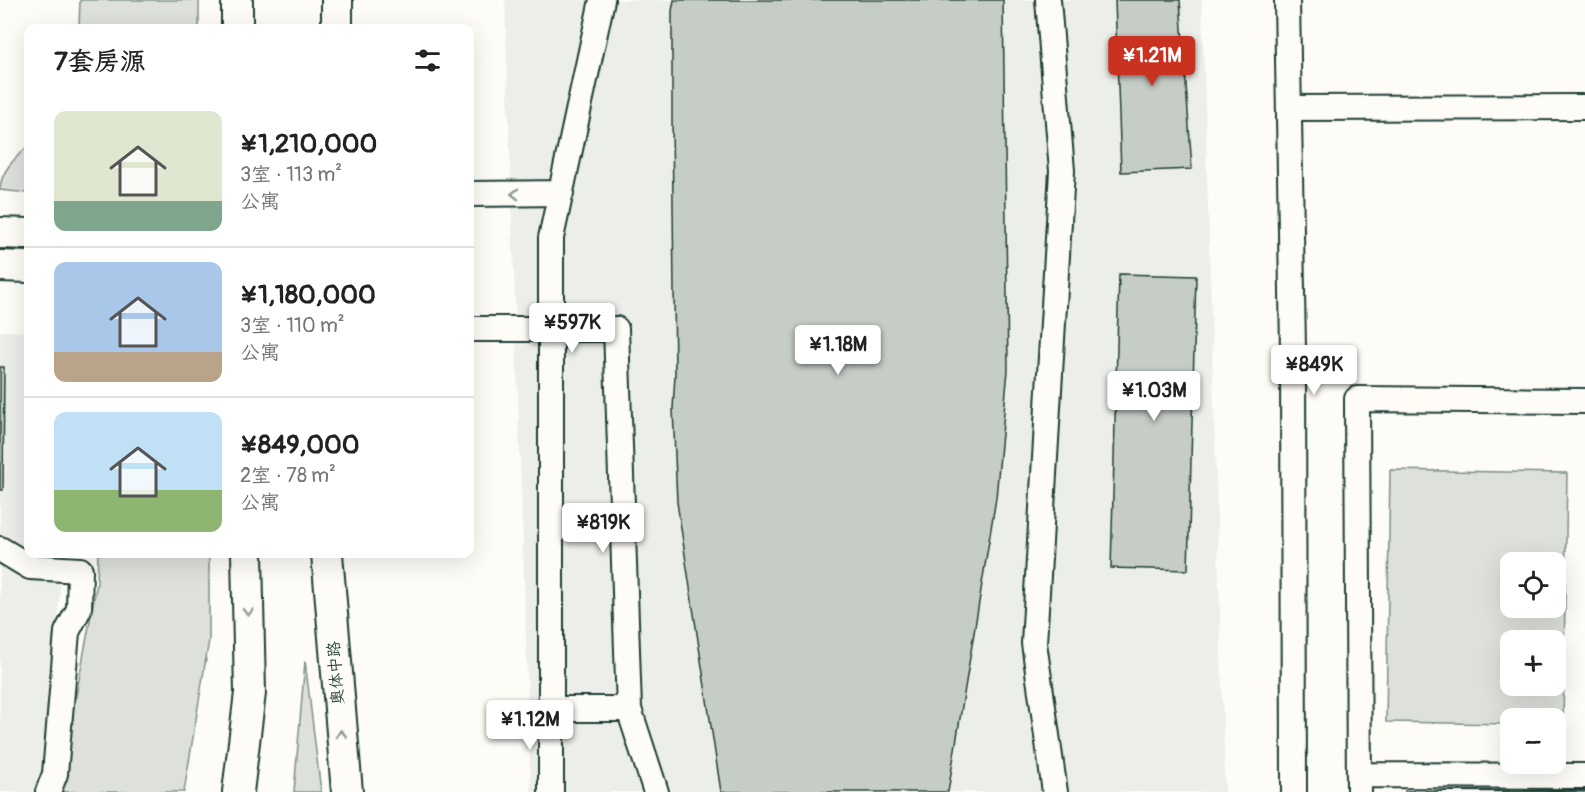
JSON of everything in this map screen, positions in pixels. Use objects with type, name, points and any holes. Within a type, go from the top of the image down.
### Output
[{"type":"main road","points":[[237,0],[237,24]]},
{"type":"main road","points":[[337,0],[337,24]]},
{"type":"main road","points":[[0,233],[24,234]]},
{"type":"main road","points":[[0,266],[24,267]]},
{"type":"main road","points":[[238,792],[250,693],[247,558]]},
{"type":"main road","name":"奥体中路","points":[[327,558],[347,792]]},
{"type":"street","points":[[551,792],[551,238],[602,0]]},
{"type":"street","points":[[1048,0],[1062,171],[1034,643],[1055,792]]},
{"type":"street","points":[[1287,0],[1293,349],[1294,792]]},
{"type":"street","points":[[1289,108],[1585,107]]},
{"type":"street","points":[[474,194],[561,193]]},
{"type":"street","points":[[474,329],[616,329],[629,709],[656,792]]},
{"type":"street","points":[[1585,401],[1357,399],[1359,784],[1585,776]]},
{"type":"street","points":[[0,549],[30,567],[80,570],[79,609],[67,632],[55,774],[48,792]]},
{"type":"street","points":[[551,709],[629,709]]},
{"type":"shaded area","points":[[80,0],[199,0],[199,24],[79,24]]},
{"type":"shaded area","points":[[505,0],[1202,0],[1225,792],[531,792]]},
{"type":"shaded area","points":[[24,150],[24,193],[0,190],[5,171]]},
{"type":"shaded area","points":[[0,331],[24,332],[24,558],[63,558],[43,792],[0,792]]},
{"type":"shaded area","points":[[1390,470],[1567,473],[1566,552],[1500,552],[1500,618],[1565,618],[1565,630],[1500,630],[1500,696],[1563,696],[1563,708],[1500,708],[1500,724],[1386,722]]},
{"type":"shaded area","points":[[98,558],[209,558],[209,640],[184,792],[58,792],[97,583]]},
{"type":"shaded area","points":[[305,661],[321,792],[294,792]]},
{"type":"building","points":[[674,0],[1003,0],[1008,370],[996,498],[948,792],[721,792],[677,502],[673,409],[675,375],[672,11]]},
{"type":"building","points":[[1115,0],[1180,0],[1192,169],[1121,172]]},
{"type":"building","points":[[1119,274],[1196,276],[1188,570],[1111,568]]},
{"type":"building","points":[[0,367],[4,367],[3,490],[0,490]]},
{"type":"building","points":[[0,367],[4,367],[3,490],[0,490]]},
{"type":"building","points":[[1585,790],[1585,792],[1404,791]]}]
